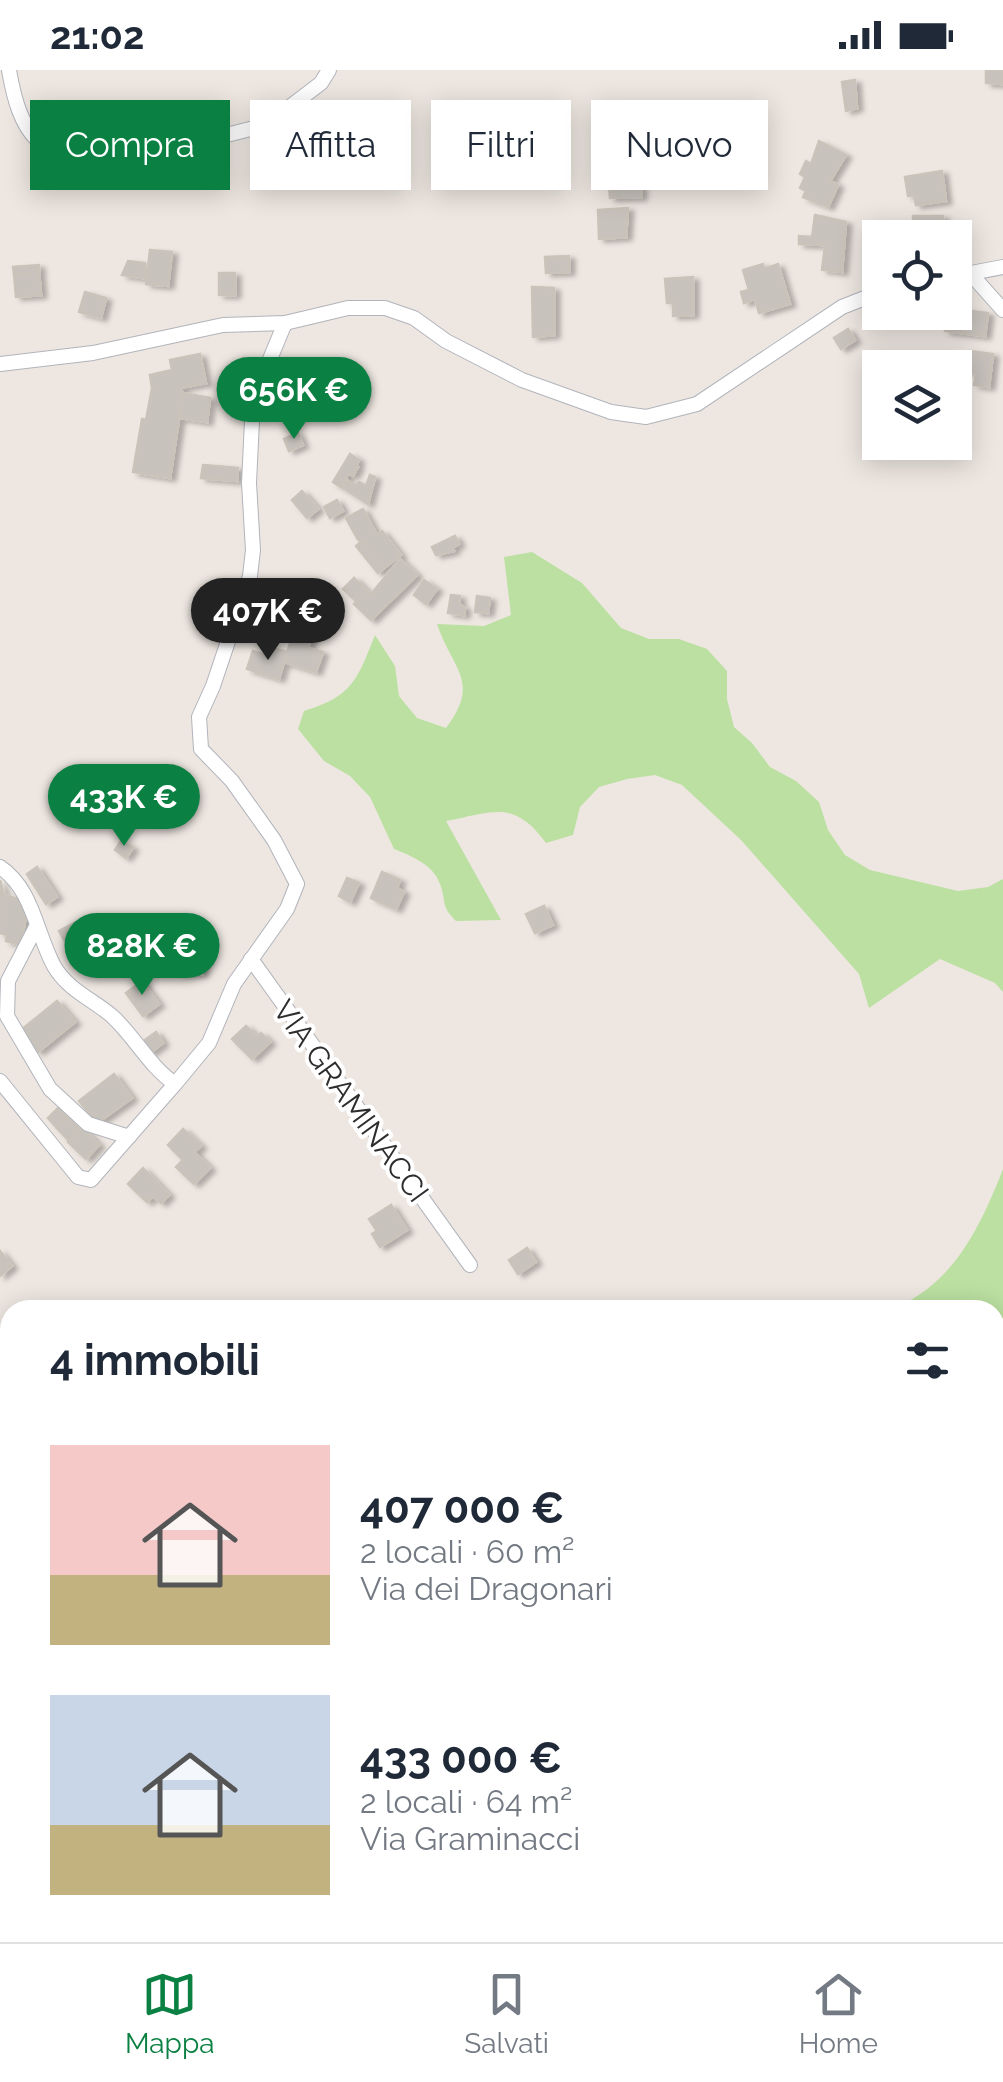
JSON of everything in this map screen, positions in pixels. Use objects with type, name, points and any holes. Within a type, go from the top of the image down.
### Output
[{"type":"street","points":[[8,70],[15,107],[37,142],[84,163],[106,166],[266,125],[321,83],[329,70]]},
{"type":"street","points":[[972,273],[1003,267]]},
{"type":"street","points":[[972,284],[1003,310]]},
{"type":"street","points":[[0,364],[92,353],[223,325],[285,323],[348,308],[385,308],[414,318],[446,340],[522,380],[611,412],[646,417],[698,404],[862,297]]},
{"type":"street","points":[[251,958],[288,909],[297,884],[274,840],[232,781],[202,749],[198,717],[213,686],[250,576],[253,400],[285,323]]},
{"type":"street","points":[[0,867],[14,876],[63,978],[112,1017],[161,1074],[175,1084]]},
{"type":"street","points":[[37,925],[8,981],[7,1016],[50,1089],[88,1124],[129,1138]]},
{"type":"street","name":"VIA GRAMINACCI","points":[[0,1080],[78,1176],[91,1180],[209,1043],[234,984],[251,958],[470,1265]]},
{"type":"green space","points":[[532,552],[582,583],[621,628],[649,639],[679,639],[707,649],[727,671],[727,699],[734,727],[770,767],[796,781],[819,802],[828,830],[845,855],[870,870],[958,891],[988,887],[1003,879],[1003,992],[995,983],[940,959],[869,1008],[859,974],[741,840],[682,785],[655,775],[599,787],[580,807],[573,835],[546,843],[513,814],[490,812],[446,821],[501,920],[456,921],[446,907],[437,877],[421,862],[394,849],[370,797],[350,776],[324,761],[298,729],[304,711],[333,699],[351,684],[375,635],[395,666],[399,696],[417,718],[446,728],[462,699],[463,687],[437,624],[484,626],[511,615],[504,557]]},
{"type":"green space","points":[[1003,1169],[1003,1300],[910,1300],[946,1272],[984,1213]]},
{"type":"building","points":[[986,70],[1003,70],[1003,84],[986,83]]},
{"type":"building","points":[[855,80],[857,108],[846,111],[842,82]]},
{"type":"building","points":[[819,141],[846,155],[830,181],[838,185],[828,207],[803,197],[806,191],[800,188],[805,177],[800,174],[806,161],[811,164]]},
{"type":"building","points":[[942,171],[946,201],[916,205],[914,195],[908,196],[905,177]]},
{"type":"building","points":[[609,190],[641,190],[641,197],[610,198]]},
{"type":"building","points":[[628,208],[626,237],[599,239],[598,210]]},
{"type":"building","points":[[815,215],[846,222],[842,272],[822,270],[825,245],[799,244],[799,236],[812,237]]},
{"type":"building","points":[[913,216],[943,216],[943,220],[913,220]]},
{"type":"building","points":[[150,250],[172,252],[168,286],[146,284]]},
{"type":"building","points":[[569,256],[569,272],[546,273],[545,257]]},
{"type":"building","points":[[128,261],[145,263],[144,278],[122,275]]},
{"type":"building","points":[[763,264],[764,269],[778,264],[790,304],[759,313],[755,299],[744,303],[741,292],[749,290],[743,270]]},
{"type":"building","points":[[39,265],[39,272],[14,274],[13,267]]},
{"type":"building","points":[[39,272],[41,295],[16,297],[14,274]]},
{"type":"building","points":[[219,273],[235,273],[235,295],[219,295]]},
{"type":"building","points":[[693,277],[693,315],[673,316],[673,303],[667,303],[665,279]]},
{"type":"building","points":[[532,287],[554,288],[554,335],[533,337]]},
{"type":"building","points":[[85,292],[106,298],[101,318],[79,312]]},
{"type":"building","points":[[972,311],[988,313],[985,336],[945,331],[972,330]]},
{"type":"building","points":[[848,329],[855,340],[841,349],[834,338]]},
{"type":"building","points":[[972,351],[993,354],[989,387],[974,385],[976,373],[972,373]]},
{"type":"building","points":[[200,354],[206,383],[180,388],[183,393],[170,478],[133,472],[152,388],[150,375],[172,370],[170,360]]},
{"type":"building","points":[[183,393],[210,398],[207,422],[179,418]]},
{"type":"building","points":[[298,433],[303,445],[289,451],[284,439]]},
{"type":"building","points":[[350,454],[359,460],[358,467],[341,487],[333,482]]},
{"type":"building","points":[[203,465],[238,468],[237,481],[201,478]]},
{"type":"building","points":[[370,475],[375,477],[368,504],[343,488],[348,481],[366,486]]},
{"type":"building","points":[[302,491],[318,509],[307,518],[292,500]]},
{"type":"building","points":[[337,500],[343,511],[330,518],[324,507]]},
{"type":"building","points":[[363,509],[377,535],[382,531],[401,555],[384,568],[357,538],[346,518]]},
{"type":"building","points":[[455,536],[459,544],[452,548],[454,551],[436,555],[432,547]]},
{"type":"building","points":[[362,541],[384,568],[378,573],[356,546]]},
{"type":"building","points":[[400,559],[417,575],[371,620],[354,604],[367,591],[371,594]]},
{"type":"building","points":[[354,578],[367,591],[357,602],[343,589]]},
{"type":"building","points":[[424,580],[437,589],[426,604],[414,595]]},
{"type":"building","points":[[451,595],[460,596],[464,615],[448,613]]},
{"type":"building","points":[[477,596],[490,598],[488,613],[475,612]]},
{"type":"building","points":[[294,631],[312,636],[308,648],[323,652],[316,672],[284,662]]},
{"type":"building","points":[[272,648],[287,652],[279,679],[247,669],[253,651],[269,657]]},
{"type":"building","points":[[121,841],[133,848],[126,858],[115,850]]},
{"type":"building","points":[[37,867],[57,897],[46,904],[27,874]]},
{"type":"building","points":[[382,872],[400,880],[397,888],[404,892],[396,909],[371,898]]},
{"type":"building","points":[[347,878],[359,883],[350,902],[339,896]]},
{"type":"building","points":[[0,880],[4,895],[22,900],[21,907],[27,909],[21,945],[6,941],[7,935],[0,933]]},
{"type":"building","points":[[544,906],[553,925],[535,933],[526,914]]},
{"type":"building","points":[[84,918],[106,957],[89,967],[77,945],[70,950],[59,931]]},
{"type":"building","points":[[152,928],[165,953],[151,960],[138,935]]},
{"type":"building","points":[[179,946],[206,947],[202,974],[178,972]]},
{"type":"building","points":[[142,981],[159,1004],[143,1016],[126,993]]},
{"type":"building","points":[[57,1001],[75,1022],[38,1052],[21,1030]]},
{"type":"building","points":[[246,1026],[257,1037],[261,1033],[270,1042],[252,1059],[232,1039]]},
{"type":"building","points":[[156,1032],[163,1043],[150,1053],[142,1042]]},
{"type":"building","points":[[114,1074],[132,1098],[97,1123],[79,1101]]},
{"type":"building","points":[[58,1108],[67,1118],[57,1128],[48,1118]]},
{"type":"building","points":[[67,1118],[80,1130],[69,1141],[57,1128]]},
{"type":"building","points":[[83,1128],[99,1145],[86,1159],[68,1142]]},
{"type":"building","points":[[183,1129],[201,1146],[194,1152],[210,1168],[194,1184],[176,1167],[183,1160],[168,1145]]},
{"type":"building","points":[[143,1168],[169,1195],[161,1203],[153,1196],[147,1202],[128,1184]]},
{"type":"building","points":[[391,1205],[407,1230],[380,1247],[372,1234],[377,1231],[369,1219]]},
{"type":"building","points":[[527,1248],[536,1262],[518,1274],[509,1260]]},
{"type":"building","points":[[0,1251],[12,1266],[0,1276]]}]
